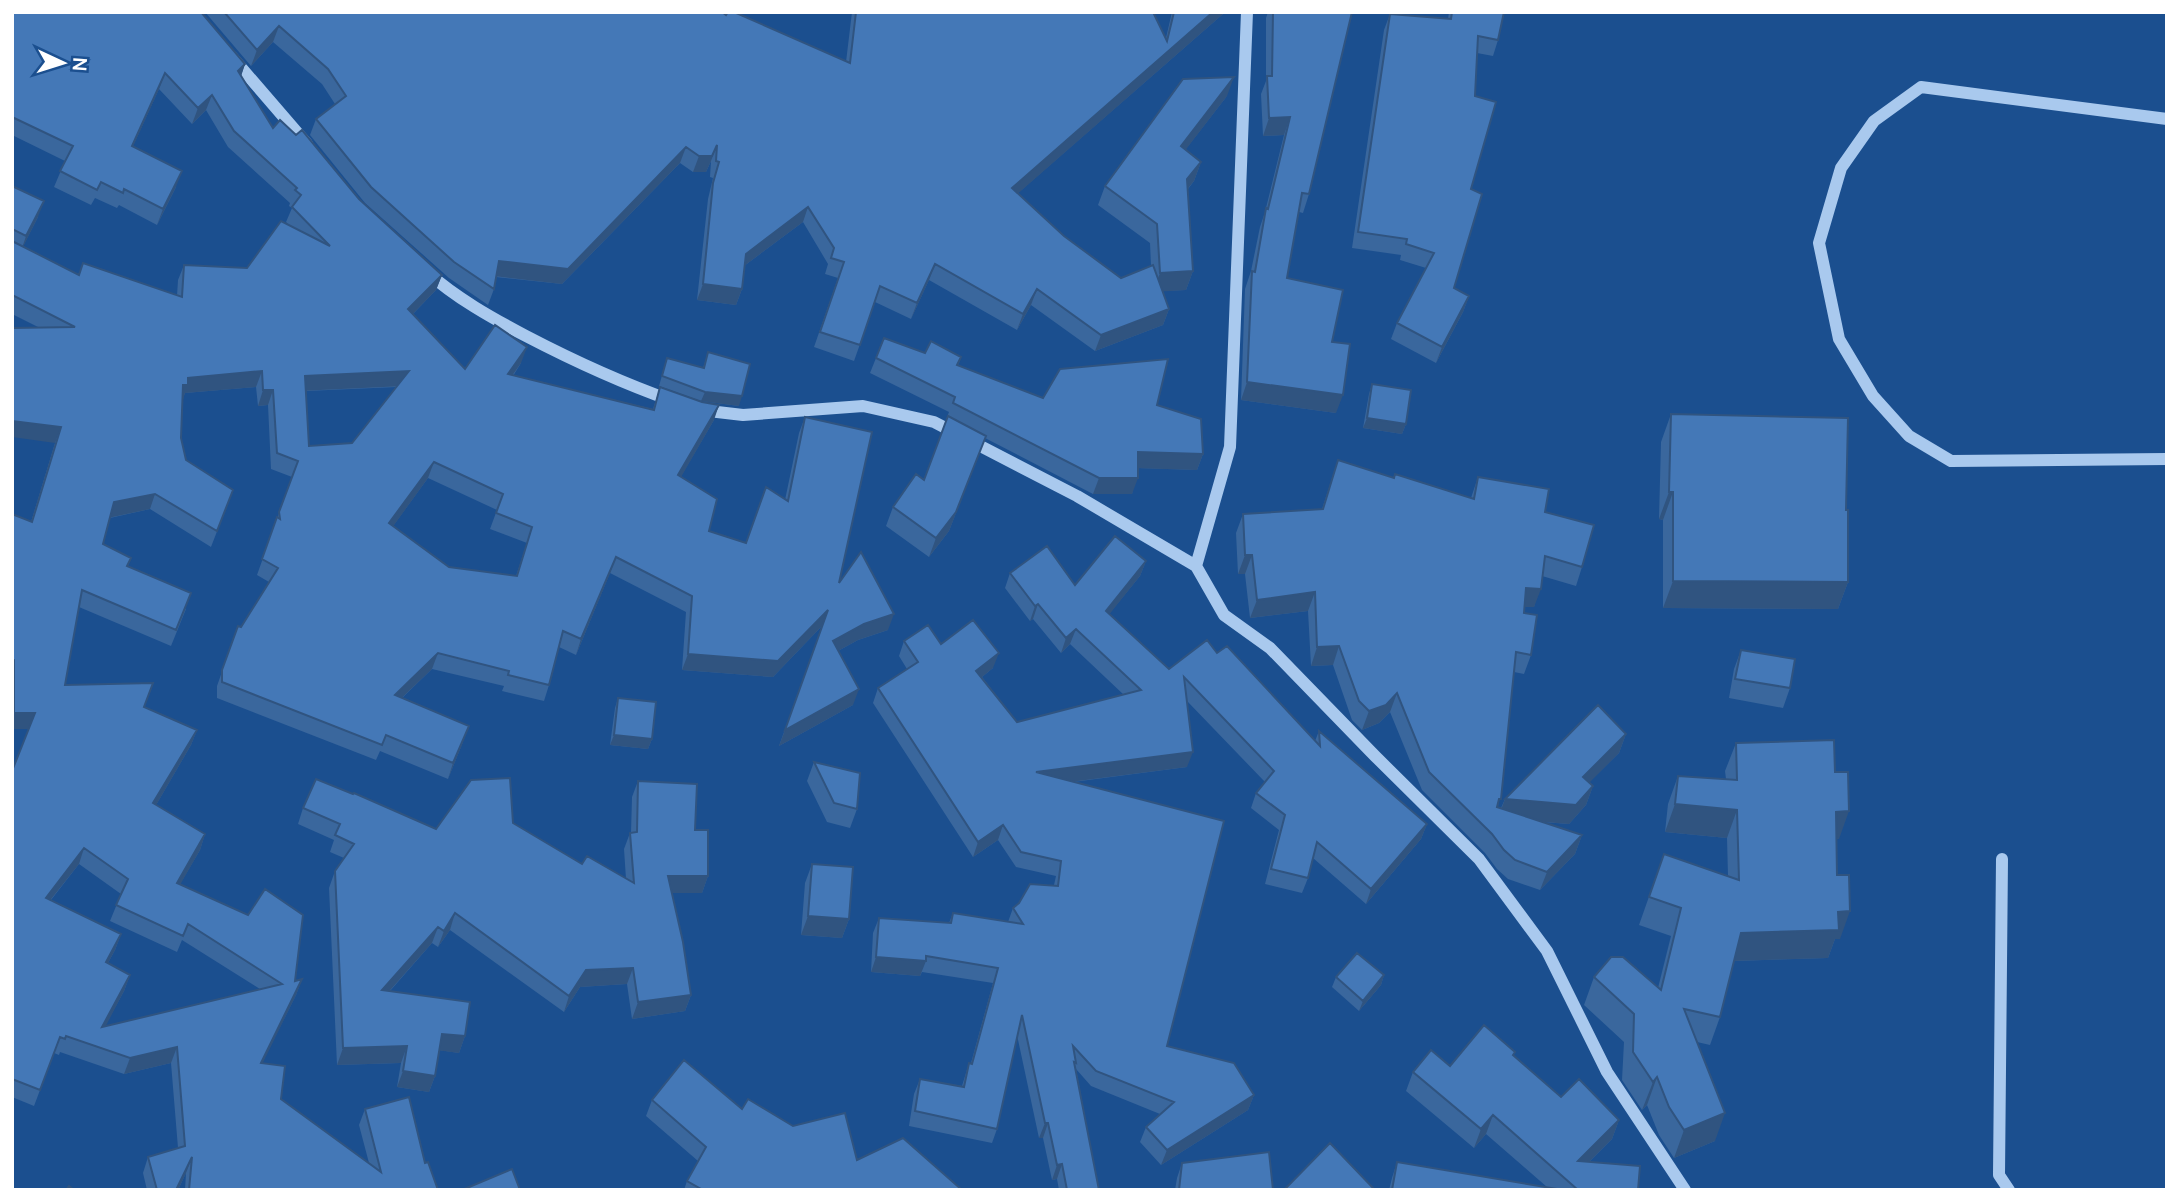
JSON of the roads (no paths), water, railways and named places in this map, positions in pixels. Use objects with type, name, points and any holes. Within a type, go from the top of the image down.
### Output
[{"type":"street","points":[[1196,566],[1230,447],[1247,12]]},
{"type":"street","points":[[226,50],[319,159]]},
{"type":"street","points":[[2167,118],[1922,87],[1874,121],[1841,168],[1819,243],[1839,339],[1873,396],[1909,436],[1951,461],[2167,458]]},
{"type":"street","points":[[419,264],[439,282],[492,318],[562,355],[638,388],[699,410],[743,415],[863,406],[934,422],[1077,496],[1196,566],[1224,615],[1270,649],[1479,859],[1547,951],[1607,1072],[1685,1190]]},
{"type":"street","points":[[2002,859],[1999,1175],[2009,1190]]}]
